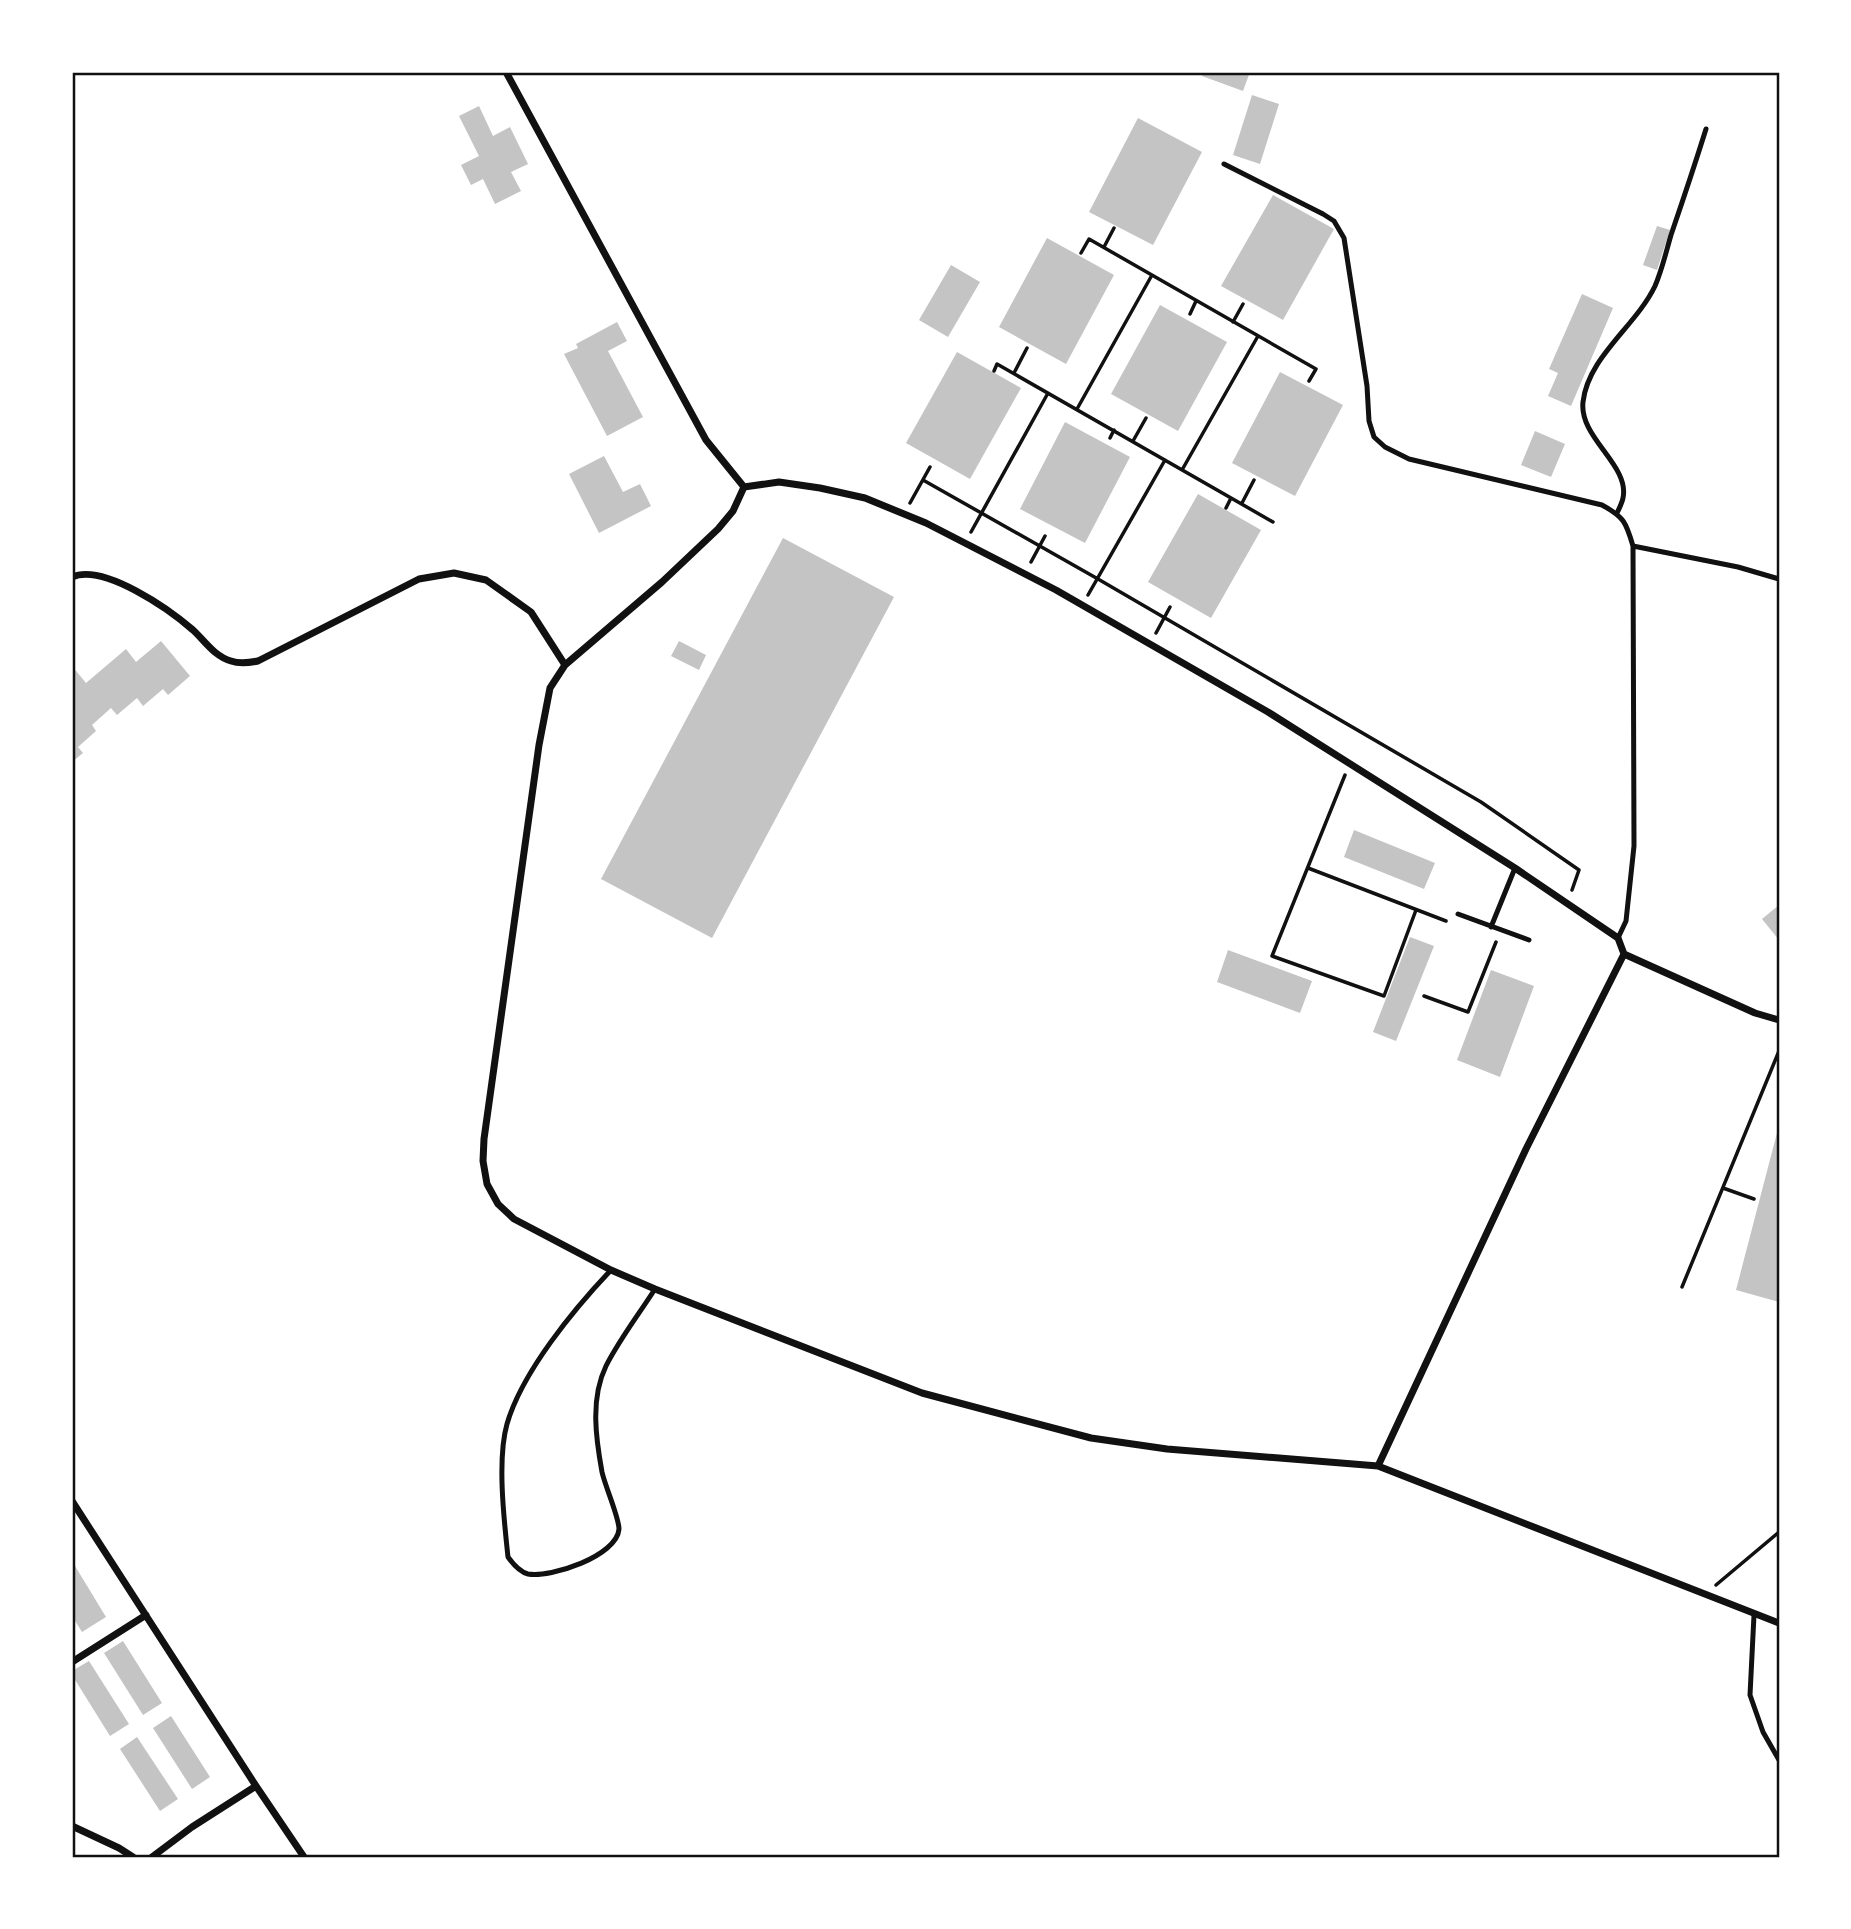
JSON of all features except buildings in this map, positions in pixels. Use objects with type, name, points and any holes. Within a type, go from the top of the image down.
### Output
[{"type":"street","points":[[506,72],[706,440],[744,487]]},
{"type":"street","points":[[744,487],[779,482],[865,498],[904,514],[1024,573],[1150,643],[1350,763],[1515,868],[1618,938],[1624,954],[1755,1013],[1779,1020]]},
{"type":"street","points":[[744,487],[733,510],[718,529],[662,582],[565,665],[550,688],[539,746],[486,1125],[483,1161],[487,1184],[498,1204],[514,1219],[655,1289],[922,1393],[1091,1438],[1167,1449],[1378,1465],[1779,1623]]},
{"type":"street","points":[[72,577],[79,573],[95,575],[135,591],[173,613],[214,652],[229,661],[243,664],[258,661],[419,579],[454,573],[486,580],[531,612],[565,665]]},
{"type":"street","points":[[1378,1465],[1526,1149],[1624,954]]},
{"type":"street","points":[[72,1501],[304,1857]]},
{"type":"street","points":[[72,1662],[146,1615]]},
{"type":"street","points":[[152,1857],[256,1786]]},
{"type":"street","points":[[72,1826],[133,1857]]},
{"type":"lane","points":[[1617,513],[1623,497],[1623,486],[1611,461],[1588,427],[1582,406],[1586,385],[1604,356],[1640,312],[1655,285],[1706,129]]},
{"type":"lane","points":[[1224,164],[1323,214],[1339,228],[1344,238],[1367,386],[1369,421],[1374,437],[1385,447],[1409,459],[1602,505],[1617,513],[1626,523],[1633,546],[1634,846],[1626,921],[1618,938]]},
{"type":"lane","points":[[1633,546],[1738,567],[1779,579]]},
{"type":"lane","points":[[1491,927],[1515,868]]},
{"type":"lane","points":[[1458,914],[1528,940]]},
{"type":"lane","points":[[611,1269],[587,1295],[536,1365],[519,1395],[507,1425],[502,1472],[508,1557],[516,1567],[527,1574],[567,1570],[613,1543],[619,1529],[603,1475],[596,1435],[596,1407],[605,1368],[655,1289]]},
{"type":"lane","points":[[1754,1615],[1750,1695],[1763,1732],[1779,1760]]},
{"type":"path","points":[[1104,247],[1114,228]]},
{"type":"path","points":[[1082,253],[1089,239],[1104,247],[1315,369],[1308,381]]},
{"type":"path","points":[[1077,410],[1152,275]]},
{"type":"path","points":[[1190,314],[1196,301]]},
{"type":"path","points":[[1233,321],[1243,304]]},
{"type":"path","points":[[1182,470],[1258,336]]},
{"type":"path","points":[[1014,373],[1027,348]]},
{"type":"path","points":[[994,371],[997,364],[1014,373],[1273,522]]},
{"type":"path","points":[[965,543],[1048,393]]},
{"type":"path","points":[[1133,441],[1146,418]]},
{"type":"path","points":[[1110,438],[1114,430]]},
{"type":"path","points":[[1083,605],[1165,460]]},
{"type":"path","points":[[904,514],[930,467]]},
{"type":"path","points":[[923,480],[1480,802],[1579,870],[1567,903]]},
{"type":"path","points":[[1241,504],[1254,480]]},
{"type":"path","points":[[1226,508],[1231,498]]},
{"type":"path","points":[[1024,573],[1045,536]]},
{"type":"path","points":[[1150,643],[1170,607]]},
{"type":"path","points":[[1350,763],[1272,956],[1384,996],[1416,910]]},
{"type":"path","points":[[1308,868],[1455,925],[1458,914]]},
{"type":"path","points":[[1424,996],[1468,1012],[1501,930]]},
{"type":"path","points":[[1682,1287],[1779,1051]]},
{"type":"path","points":[[1723,1188],[1754,1199]]},
{"type":"path","points":[[1704,1595],[1779,1532]]}]
